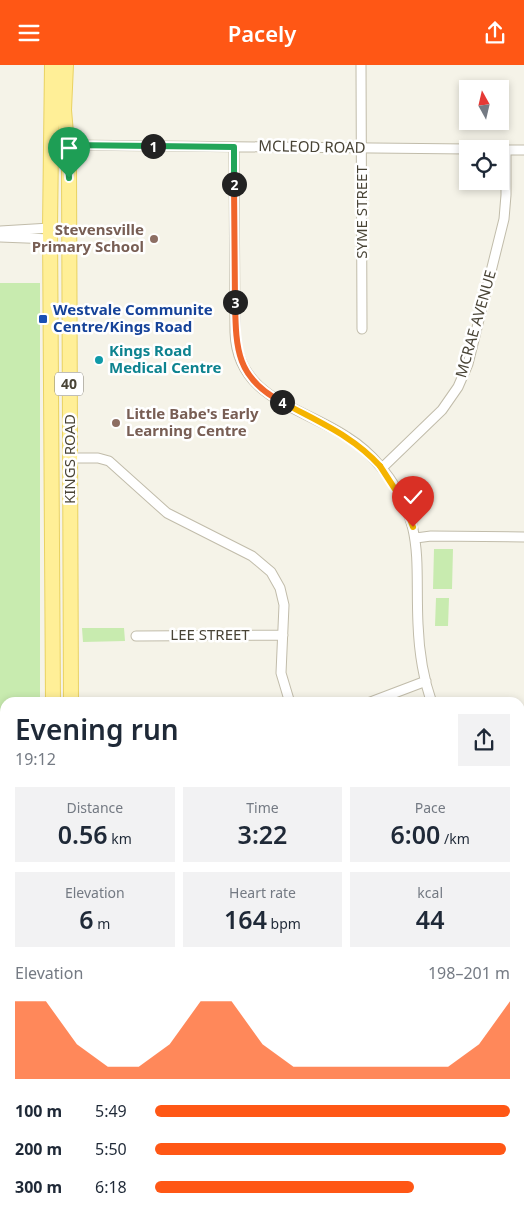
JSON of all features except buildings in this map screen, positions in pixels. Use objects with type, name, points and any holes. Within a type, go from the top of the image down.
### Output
[{"type":"main road","name":"KINGS ROAD","points":[[52,65],[50,233],[53,697]]},
{"type":"main road","name":"KINGS ROAD","points":[[66,65],[64,110],[67,145],[69,231],[71,697]]},
{"type":"main road","points":[[50,233],[69,231]]},
{"type":"main road","points":[[52,459],[70,458]]},
{"type":"street","name":"SYME STREET","points":[[361,65],[362,329]]},
{"type":"street","name":"MCLEOD ROAD","points":[[67,145],[459,149]]},
{"type":"street","points":[[234,147],[235,332],[242,363],[252,379],[264,391],[347,436],[369,454],[382,468],[404,503],[416,538],[418,623],[426,681],[430,697]]},
{"type":"street","points":[[509,150],[524,150]]},
{"type":"street","name":"MCRAE AVENUE","points":[[382,468],[442,410],[458,387],[468,364],[504,219],[506,190]]},
{"type":"street","points":[[0,231],[50,233]]},
{"type":"street","points":[[0,237],[50,233]]},
{"type":"street","points":[[70,458],[98,458],[109,461],[168,513],[259,561],[271,572],[280,588],[284,605],[280,673],[288,697]]},
{"type":"street","points":[[416,538],[431,536],[524,537]]},
{"type":"street","name":"LEE STREET","points":[[136,635],[283,635]]},
{"type":"street","points":[[384,697],[426,681]]},
{"type":"green space","points":[[0,283],[40,283],[40,697],[0,697]]},
{"type":"green space","points":[[434,549],[453,549],[452,589],[433,589]]},
{"type":"green space","points":[[436,598],[449,598],[448,626],[435,626]]},
{"type":"green space","points":[[82,628],[124,628],[125,641],[83,642]]},
{"type":"place","name":"Stevensville Primary School","points":[[154,239]]},
{"type":"place","name":"Westvale Communite Centre/Kings Road","points":[[43,319]]},
{"type":"place","name":"Kings Road Medical Centre","points":[[99,360]]},
{"type":"place","name":"Little Babe's Early Learning Centre","points":[[116,423]]},
{"type":"route","points":[[69,178],[67,145],[234,147],[235,332],[242,363],[252,379],[264,391],[347,436],[369,454],[382,468],[397,491],[404,503],[413,527]]}]
